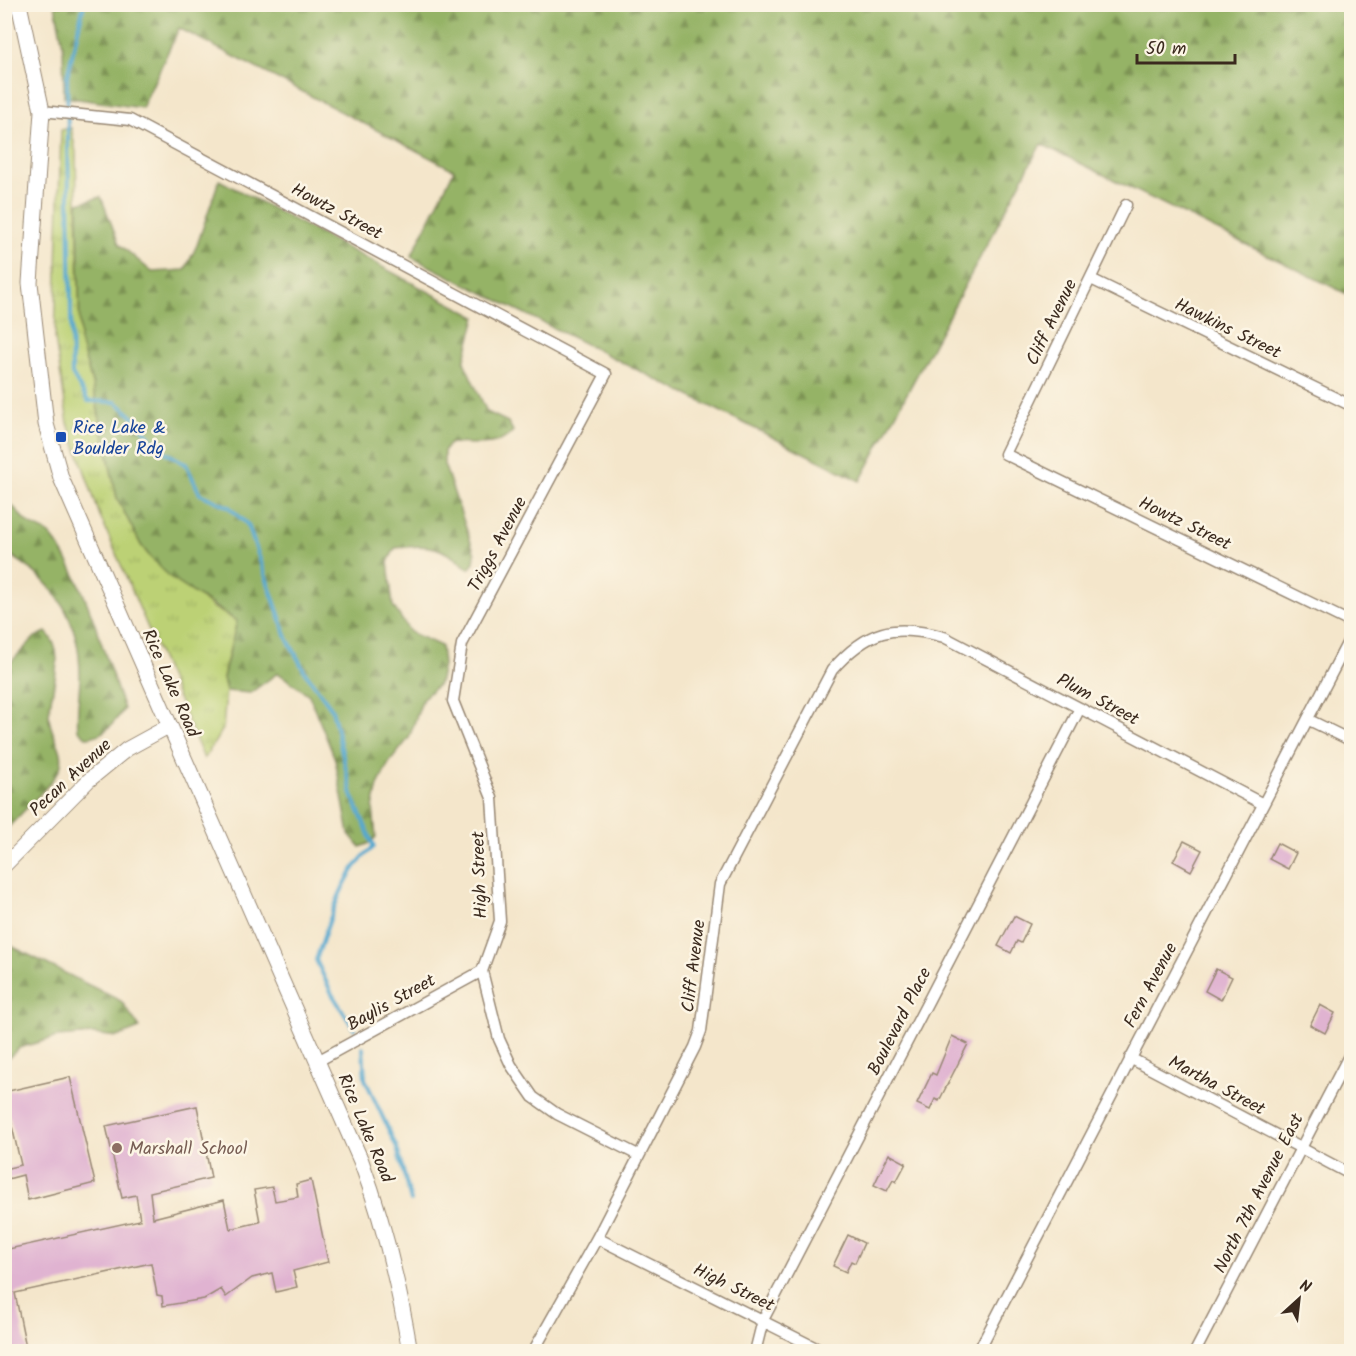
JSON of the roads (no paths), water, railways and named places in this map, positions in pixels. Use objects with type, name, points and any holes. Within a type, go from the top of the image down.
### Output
[{"type":"main road","name":"Rice Lake Road","points":[[19,4],[42,111],[30,283],[46,423],[61,478],[361,1161],[382,1218],[400,1289],[410,1352]]},
{"type":"street","name":"Howtz Street","points":[[42,111],[130,120],[606,374]]},
{"type":"street","name":"Cliff Avenue","points":[[1005,454],[1126,205]]},
{"type":"street","name":"Hawkins Street","points":[[1091,279],[1352,406]]},
{"type":"street","name":"Triggs Avenue","points":[[468,736],[453,701],[462,644],[606,374]]},
{"type":"street","name":"Howtz Street","points":[[1005,454],[1352,623]]},
{"type":"street","name":"Cliff Avenue","points":[[533,1352],[597,1238],[701,1031],[720,884],[832,670],[864,640],[884,631],[916,629]]},
{"type":"street","name":"Plum Street","points":[[916,629],[944,637],[1263,804]]},
{"type":"street","name":"Fern Avenue","points":[[978,1352],[1352,634]]},
{"type":"street","name":"Boulevard Place","points":[[755,1352],[763,1320],[1080,708]]},
{"type":"street","points":[[1308,720],[1352,741]]},
{"type":"street","name":"Pecan Avenue","points":[[4,866],[89,780],[127,749],[169,726]]},
{"type":"street","name":"High Street","points":[[468,736],[492,798],[500,921],[482,971]]},
{"type":"street","points":[[482,971],[499,1039],[510,1065],[527,1090],[557,1114],[638,1155]]},
{"type":"street","name":"Baylis Street","points":[[316,1062],[482,971]]},
{"type":"street","name":"North 7th Avenue East","points":[[1195,1352],[1352,1050]]},
{"type":"street","name":"Martha Street","points":[[1130,1058],[1352,1175]]},
{"type":"street","name":"High Street","points":[[597,1238],[824,1352]]},
{"type":"waterway","points":[[84,4],[67,77],[72,374],[88,401],[116,402],[133,417],[160,449],[186,464],[200,494],[229,507],[248,525],[287,638],[305,672],[332,709],[352,795],[374,847],[363,857],[345,884],[316,960],[332,994],[354,1029]]},
{"type":"waterway","points":[[363,1048],[365,1079],[397,1148],[411,1201]]},
{"type":"place","name":"Rice Lake & Boulder Rdg","points":[[61,437]]},
{"type":"place","name":"Marshall School","points":[[117,1148]]}]
